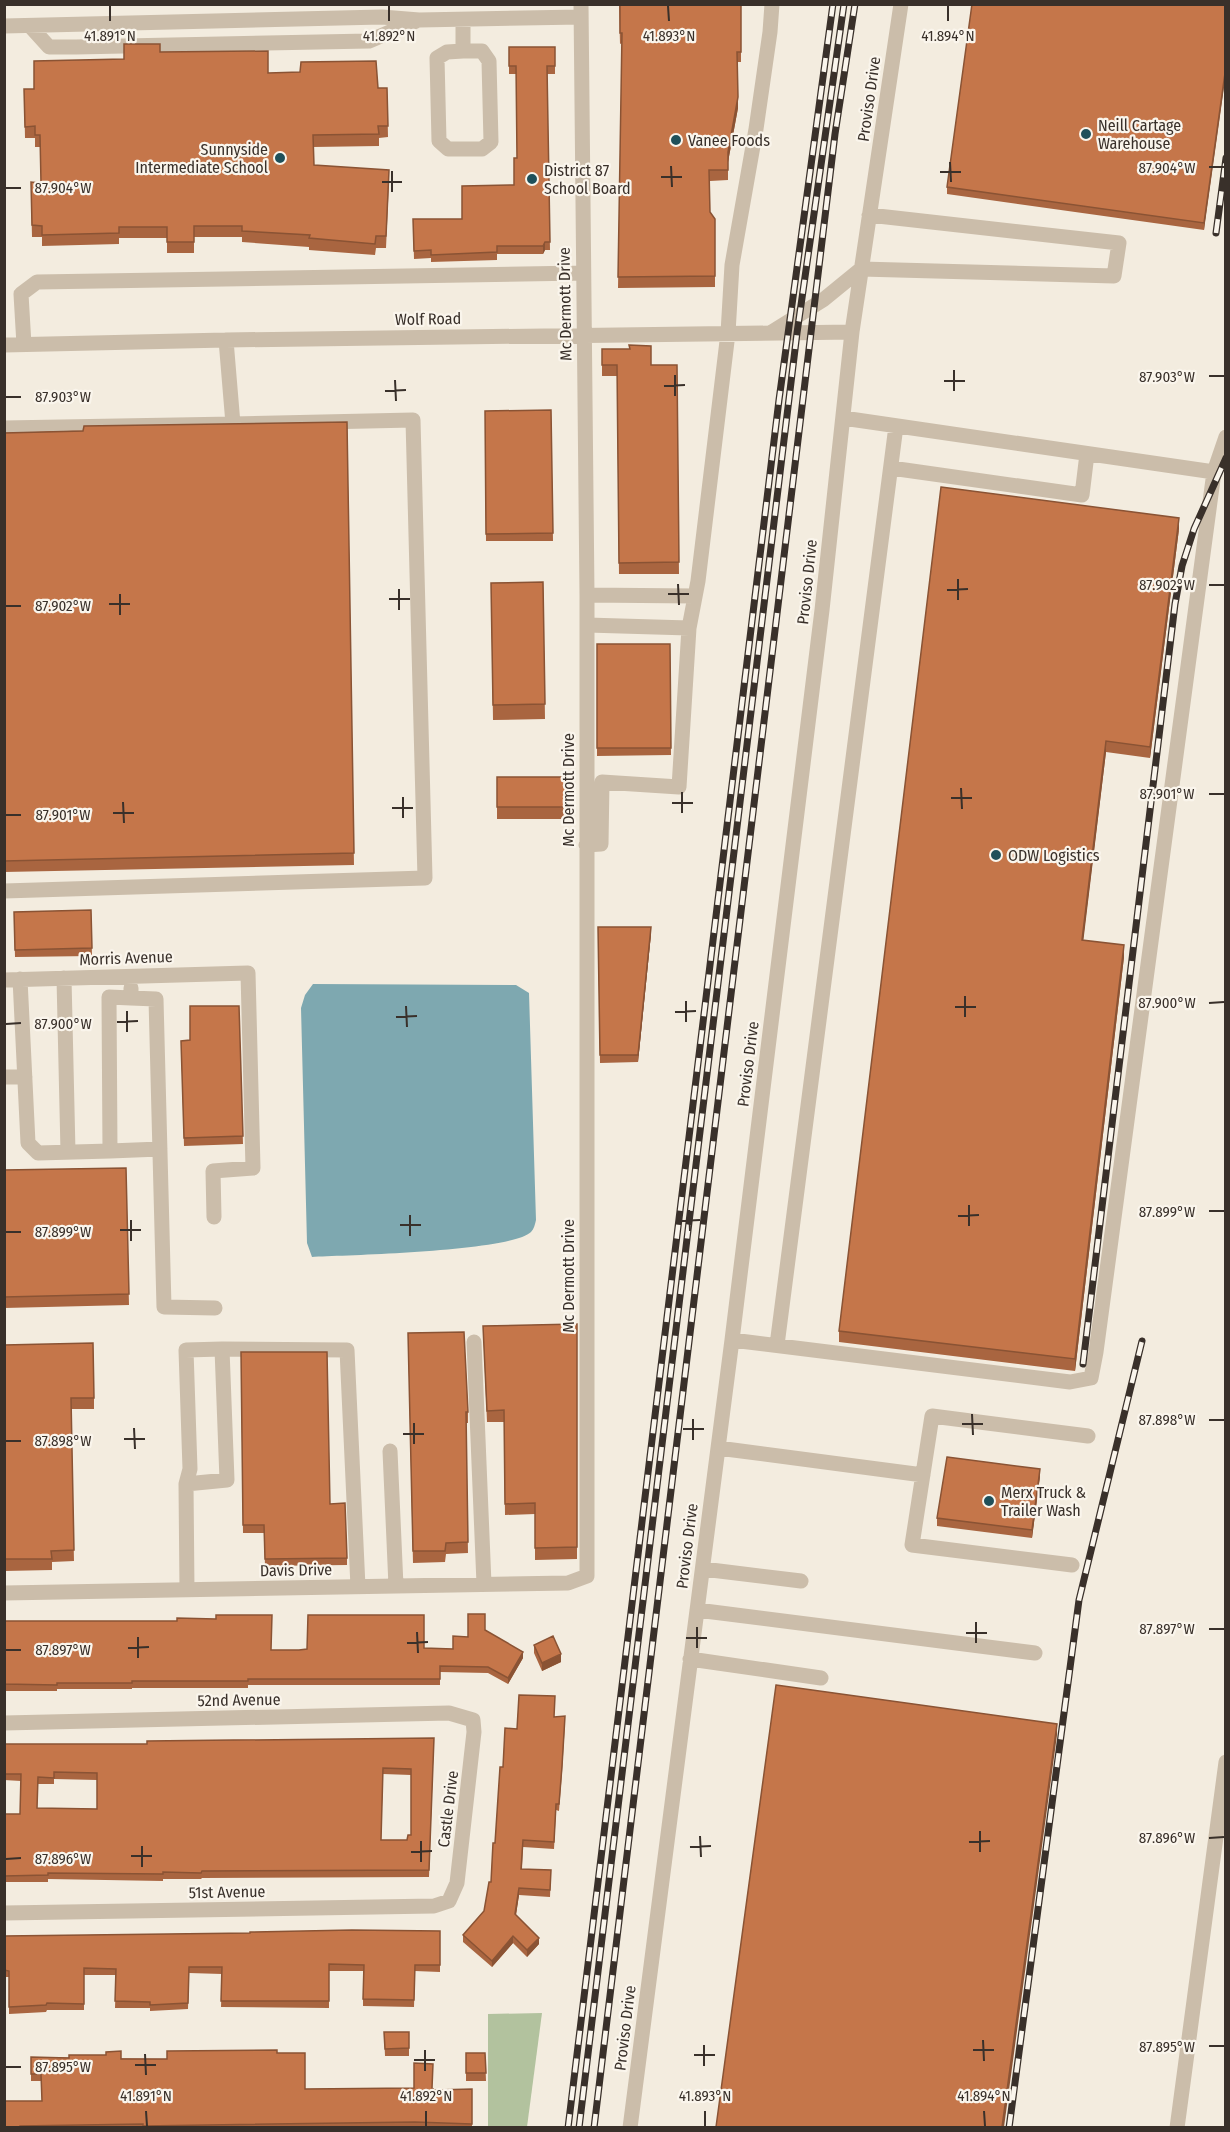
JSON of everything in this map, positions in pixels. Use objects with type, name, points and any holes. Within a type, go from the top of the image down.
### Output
[{"type":"street","points":[[586,845],[601,844],[602,782],[679,787],[689,628],[698,581],[728,333],[732,265],[771,32],[772,4]]},
{"type":"street","name":"Proviso Drive","points":[[630,2127],[703,1569],[821,621],[852,332],[901,4]]},
{"type":"street","points":[[4,26],[382,17],[463,20],[581,11]]},
{"type":"street","name":"Mc Dermott Drive","points":[[581,11],[587,596],[587,1576]]},
{"type":"street","points":[[30,26],[49,47],[88,47],[369,41],[418,20]]},
{"type":"street","points":[[463,20],[463,51]]},
{"type":"street","points":[[463,51],[482,51],[489,61],[490,142],[482,149],[448,149],[439,141],[437,58],[447,52],[463,51]]},
{"type":"street","points":[[770,333],[823,300],[861,269],[1114,276],[1119,243],[869,215]]},
{"type":"street","points":[[24,345],[21,294],[37,282],[582,273]]},
{"type":"street","name":"Wolf Road","points":[[4,345],[852,332]]},
{"type":"street","points":[[226,340],[233,424]]},
{"type":"street","points":[[843,418],[1214,472]]},
{"type":"street","points":[[4,428],[413,420],[425,878],[4,891]]},
{"type":"street","points":[[777,1345],[896,426]]},
{"type":"street","points":[[732,1340],[1070,1382],[1091,1378],[1100,1329],[1214,472],[1226,438]]},
{"type":"street","points":[[891,468],[1082,495],[1087,454]]},
{"type":"street","points":[[587,596],[694,596]]},
{"type":"street","points":[[587,625],[689,628]]},
{"type":"street","name":"Morris Avenue","points":[[12,980],[248,973],[253,1168],[213,1172],[214,1217]]},
{"type":"street","points":[[131,998],[132,976]]},
{"type":"street","points":[[64,978],[68,1152]]},
{"type":"street","points":[[12,980],[25,1077],[28,1143],[38,1153],[160,1149]]},
{"type":"street","points":[[110,1151],[109,997],[156,999],[164,1307],[215,1308]]},
{"type":"street","points":[[4,1077],[25,1077]]},
{"type":"street","points":[[474,1342],[484,1584]]},
{"type":"street","points":[[186,1484],[227,1480],[222,1349]]},
{"type":"street","points":[[188,1590],[186,1484],[190,1469],[186,1350],[222,1349],[347,1350],[358,1587]]},
{"type":"street","points":[[1072,1565],[912,1545],[932,1416],[1088,1436]]},
{"type":"street","points":[[718,1448],[922,1475]]},
{"type":"street","points":[[390,1451],[396,1586]]},
{"type":"street","points":[[703,1569],[801,1581]]},
{"type":"street","name":"Davis Drive","points":[[4,1593],[568,1583],[587,1576]]},
{"type":"street","points":[[697,1610],[1035,1653]]},
{"type":"street","points":[[690,1659],[821,1678]]},
{"type":"street","name":"52nd Avenue","points":[[4,1723],[449,1713],[473,1720]]},
{"type":"street","name":"Castle Drive","points":[[449,1901],[458,1883],[473,1753],[473,1720]]},
{"type":"street","points":[[1177,2127],[1226,1762]]},
{"type":"street","name":"51st Avenue","points":[[4,1913],[434,1906],[449,1901]]},
{"type":"green space","points":[[542,2013],[527,2127],[488,2127],[488,2014]]},
{"type":"water","points":[[313,984],[516,985],[529,993],[536,1220],[531,1232],[517,1239],[462,1248],[312,1257],[307,1243],[301,1008],[305,995]]},
{"type":"building","name":"Vanee Foods","points":[[620,4],[741,4],[741,52],[737,52],[738,97],[728,152],[728,170],[709,170],[710,212],[715,219],[715,276],[618,277],[622,33],[620,33]]},
{"type":"building","name":"Neill Cartage Warehouse","points":[[972,4],[1226,4],[1226,66],[1204,223],[947,187]]},
{"type":"building","points":[[124,44],[160,44],[160,52],[268,51],[268,73],[300,72],[301,62],[376,61],[378,88],[387,88],[388,126],[378,126],[379,134],[313,135],[314,165],[389,170],[386,236],[376,236],[375,244],[309,238],[310,235],[242,231],[242,226],[194,226],[194,242],[167,242],[167,227],[119,227],[119,233],[42,235],[42,226],[32,225],[31,182],[41,183],[40,135],[35,135],[35,126],[25,127],[24,89],[34,89],[34,61],[124,59]]},
{"type":"building","name":"District 87 School Board","points":[[509,47],[555,47],[555,66],[547,66],[550,242],[545,242],[543,246],[497,246],[497,252],[431,255],[431,250],[414,251],[413,219],[462,219],[462,186],[514,185],[514,158],[517,158],[516,66],[509,66]]},
{"type":"building","points":[[629,345],[651,346],[651,365],[677,365],[679,562],[619,563],[617,365],[602,365],[602,349],[630,349]]},
{"type":"building","points":[[551,410],[553,533],[486,534],[485,411]]},
{"type":"building","points":[[347,422],[354,853],[4,861],[4,433],[83,431],[84,426]]},
{"type":"building","name":"ODW Logistics","points":[[941,487],[1179,518],[1150,747],[1106,741],[1082,940],[1124,945],[1075,1359],[839,1331]]},
{"type":"building","points":[[543,582],[545,704],[493,705],[491,583]]},
{"type":"building","points":[[597,644],[670,644],[671,748],[597,748]]},
{"type":"building","points":[[497,777],[566,777],[567,807],[497,807]]},
{"type":"building","points":[[91,910],[92,948],[15,950],[14,912]]},
{"type":"building","points":[[598,927],[651,927],[638,1055],[600,1055]]},
{"type":"building","points":[[190,1006],[239,1006],[243,1136],[184,1138],[181,1041],[190,1040]]},
{"type":"building","points":[[126,1168],[129,1294],[4,1297],[4,1170]]},
{"type":"building","points":[[577,1324],[577,1547],[535,1548],[535,1503],[505,1504],[504,1410],[487,1411],[483,1326]]},
{"type":"building","points":[[464,1332],[468,1412],[466,1412],[468,1542],[446,1543],[445,1551],[413,1551],[408,1333]]},
{"type":"building","points":[[93,1343],[94,1398],[71,1398],[74,1550],[51,1551],[52,1559],[4,1559],[4,1345]]},
{"type":"building","points":[[241,1352],[327,1352],[330,1504],[345,1503],[347,1558],[265,1559],[264,1525],[243,1525]]},
{"type":"building","name":"Merx Truck & Trailer Wash","points":[[947,1457],[1040,1469],[1032,1530],[937,1518]]},
{"type":"building","points":[[468,1614],[485,1614],[485,1630],[523,1652],[508,1678],[488,1667],[440,1666],[440,1679],[248,1679],[248,1681],[57,1683],[57,1685],[4,1684],[4,1621],[177,1621],[177,1618],[216,1619],[216,1615],[272,1615],[271,1650],[299,1650],[307,1649],[308,1615],[424,1615],[424,1648],[453,1649],[453,1636],[468,1637]]},
{"type":"building","points":[[553,1636],[561,1654],[542,1663],[534,1645]]},
{"type":"building","points":[[776,1685],[1057,1724],[1002,2127],[716,2127]]},
{"type":"building","points":[[519,1695],[555,1696],[554,1717],[565,1716],[559,1804],[556,1804],[554,1842],[523,1840],[521,1869],[551,1870],[550,1890],[519,1888],[515,1914],[539,1938],[527,1950],[513,1936],[492,1961],[463,1935],[484,1911],[489,1882],[491,1882],[505,1728],[517,1729]]},
{"type":"building","points":[[434,1738],[429,1870],[202,1871],[201,1873],[163,1872],[163,1874],[48,1873],[48,1875],[4,1876],[4,1814],[20,1814],[21,1774],[4,1774],[4,1744],[147,1744],[147,1741]],"holes":[[[383,1768],[411,1769],[411,1835],[408,1835],[407,1840],[381,1840]],[[54,1772],[97,1773],[97,1809],[37,1808],[38,1777],[54,1778]]]},
{"type":"building","points":[[352,1930],[440,1931],[440,1965],[415,1965],[414,2000],[363,1999],[364,1965],[329,1964],[329,2001],[221,2001],[222,1967],[189,1967],[188,2003],[150,2005],[150,2002],[115,2001],[116,1969],[84,1968],[84,2004],[47,2003],[46,2005],[9,2007],[9,1971],[4,1970],[4,1936]]},
{"type":"building","points":[[384,2032],[409,2032],[409,2048],[385,2049]]},
{"type":"building","points":[[277,2050],[277,2053],[305,2053],[305,2089],[414,2088],[414,2063],[433,2064],[432,2088],[434,2090],[472,2089],[472,2124],[415,2122],[4,2127],[4,2101],[42,2101],[41,2074],[31,2074],[31,2057],[69,2058],[69,2055],[106,2055],[106,2052],[121,2051],[121,2059],[167,2059],[167,2051]]},
{"type":"building","points":[[466,2053],[485,2053],[486,2073],[466,2073]]},
{"type":"railway","points":[[568,2128],[779,400],[833,4]]},
{"type":"railway","points":[[579,2128],[797,333],[844,4]]},
{"type":"railway","points":[[594,2128],[835,134],[855,4]]},
{"type":"railway","points":[[1216,233],[1226,158]]},
{"type":"railway","points":[[1083,1364],[1175,604],[1182,566],[1194,529],[1226,458]]},
{"type":"railway","points":[[1009,2128],[1079,1600],[1142,1341]]},
{"type":"place","name":"Neill Cartage Warehouse","points":[[1086,134]]},
{"type":"place","name":"Vanee Foods","points":[[676,140]]},
{"type":"place","name":"Sunnyside Intermediate School","points":[[280,158]]},
{"type":"place","name":"District 87 School Board","points":[[532,179]]},
{"type":"place","name":"ODW Logistics","points":[[996,855]]},
{"type":"place","name":"Merx Truck & Trailer Wash","points":[[989,1501]]}]
